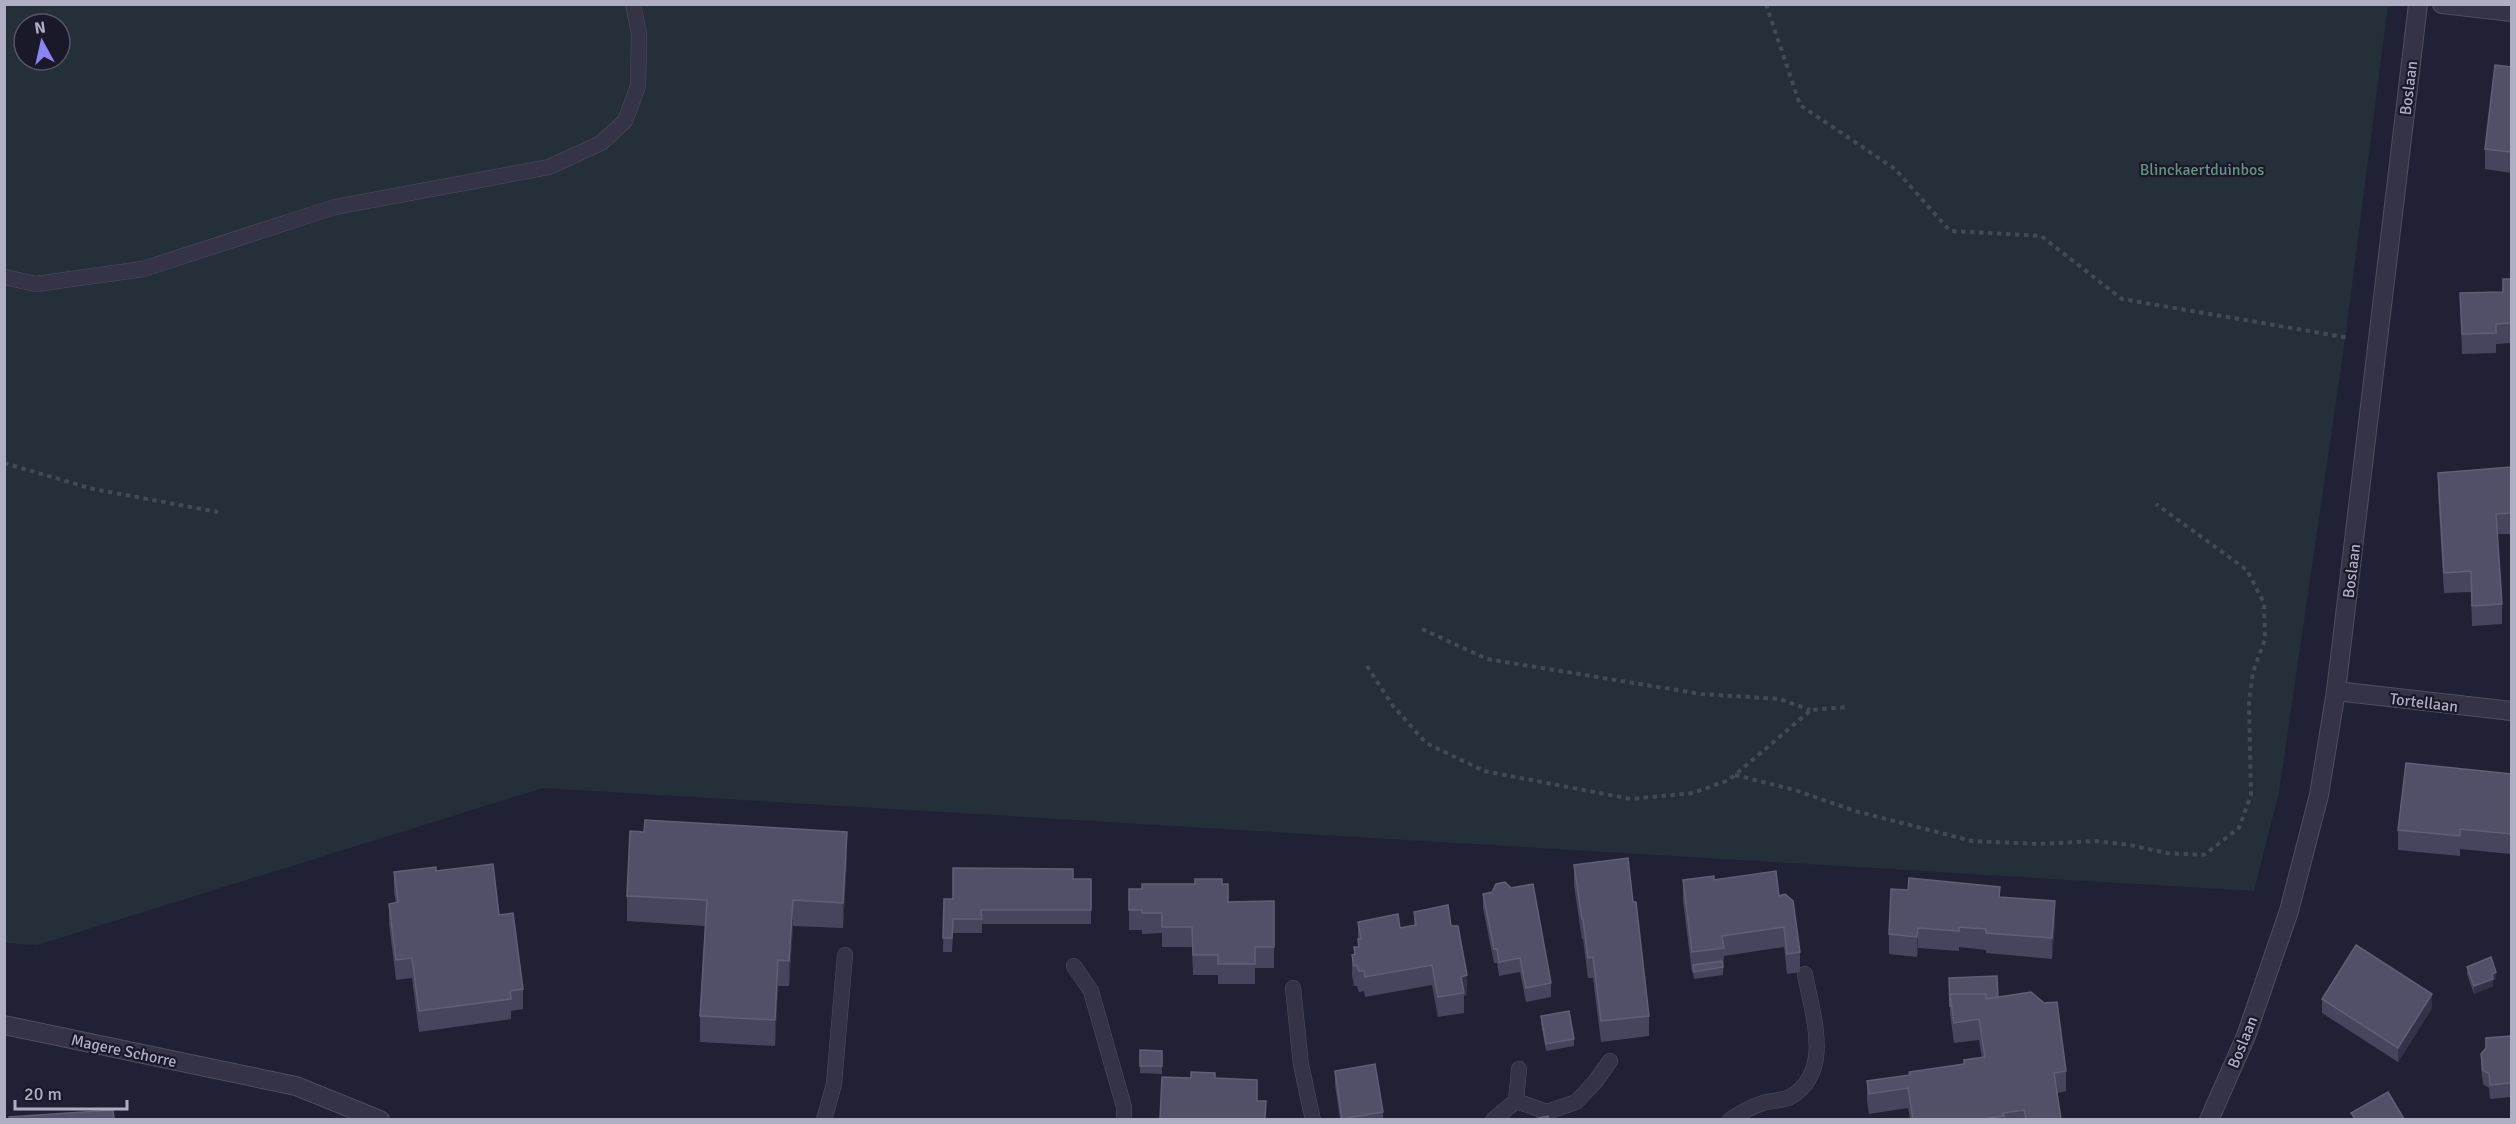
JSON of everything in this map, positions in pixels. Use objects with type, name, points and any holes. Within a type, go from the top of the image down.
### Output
[{"type":"street","name":"Boslaan","points":[[2209,1119],[2247,1036],[2289,911],[2319,795],[2336,691],[2418,4]]},
{"type":"street","points":[[2442,4],[2511,12]]},
{"type":"street","name":"Tortellaan","points":[[2336,691],[2511,711]]},
{"type":"street","name":"Magere Schorre","points":[[4,1025],[296,1086],[380,1119]]},
{"type":"lane","points":[[4,277],[36,284],[143,269],[335,207],[549,167],[601,143],[625,121],[638,86],[639,34],[633,4]]},
{"type":"lane","points":[[824,1119],[834,1084],[845,955]]},
{"type":"lane","points":[[1074,966],[1091,991],[1124,1107],[1124,1119]]},
{"type":"lane","points":[[1730,1119],[1763,1103],[1787,1098],[1803,1088],[1814,1072],[1817,1057],[1816,1035],[1804,975]]},
{"type":"lane","points":[[1293,988],[1301,1065],[1312,1119]]},
{"type":"lane","points":[[1516,1101],[1547,1112],[1576,1102],[1595,1082],[1610,1061]]},
{"type":"lane","points":[[1493,1119],[1516,1101],[1519,1069]]},
{"type":"path","points":[[1766,4],[1800,105],[1895,169],[1950,231],[2042,236],[2122,299],[2378,342]]},
{"type":"path","points":[[1945,4],[1954,4]]},
{"type":"path","points":[[4,463],[93,489],[218,512]]},
{"type":"path","points":[[1735,775],[1795,790],[1856,811],[1972,841],[2038,844],[2096,841],[2130,845],[2167,854],[2204,855],[2239,828],[2251,795],[2249,702],[2253,672],[2265,639],[2264,603],[2247,570],[2156,504]]},
{"type":"path","points":[[1422,629],[1487,659],[1701,694],[1780,699],[1811,710],[1848,707]]},
{"type":"path","points":[[1367,666],[1393,706],[1426,743],[1484,771],[1631,799],[1693,793],[1729,780],[1811,710]]},
{"type":"green space","name":"Blinckaertduinbos","points":[[4,5],[2388,5],[2344,347],[2279,792],[2254,891],[543,788],[37,945],[5,943]]},
{"type":"building","points":[[2495,65],[2511,67],[2511,152],[2485,149]]},
{"type":"building","points":[[2503,279],[2511,279],[2511,323],[2496,324],[2496,333],[2462,334],[2460,293],[2503,292]]},
{"type":"building","points":[[2511,467],[2511,513],[2496,514],[2502,604],[2472,606],[2471,571],[2444,573],[2438,473]]},
{"type":"building","points":[[2406,763],[2511,774],[2511,834],[2460,829],[2460,836],[2398,830]]},
{"type":"building","points":[[645,820],[847,832],[843,903],[793,900],[789,961],[778,960],[775,1020],[700,1016],[707,900],[627,896],[630,831],[644,832]]},
{"type":"building","points":[[1628,858],[1633,902],[1636,902],[1649,1016],[1601,1021],[1593,957],[1588,958],[1574,865]]},
{"type":"building","points":[[493,864],[499,915],[513,913],[523,989],[510,991],[511,999],[419,1011],[412,958],[396,960],[389,904],[398,902],[394,872],[436,867],[436,871]]},
{"type":"building","points":[[953,868],[1073,869],[1073,879],[1091,879],[1091,910],[981,910],[982,919],[953,919],[952,938],[943,938],[944,899],[953,899]]},
{"type":"building","points":[[1776,871],[1779,896],[1785,894],[1793,901],[1800,952],[1787,954],[1784,927],[1722,936],[1724,948],[1692,952],[1683,880],[1714,876],[1714,880]]},
{"type":"building","points":[[1909,878],[2000,887],[1999,897],[2055,901],[2052,938],[1986,933],[1986,929],[1959,927],[1959,931],[1918,928],[1917,937],[1889,934],[1891,889],[1908,890]]},
{"type":"building","points":[[1195,879],[1222,879],[1222,884],[1228,884],[1228,902],[1274,901],[1274,947],[1255,947],[1255,964],[1218,964],[1218,955],[1193,955],[1192,927],[1162,927],[1162,913],[1142,913],[1142,910],[1129,910],[1129,889],[1142,889],[1142,884],[1195,884]]},
{"type":"building","points":[[1505,882],[1511,888],[1533,884],[1551,983],[1526,988],[1520,958],[1499,962],[1497,949],[1494,949],[1483,894],[1492,892],[1496,884]]},
{"type":"building","points":[[1448,905],[1451,926],[1458,926],[1467,975],[1461,977],[1464,993],[1438,997],[1432,965],[1365,977],[1364,971],[1359,971],[1357,965],[1354,966],[1352,955],[1355,954],[1354,947],[1359,947],[1358,939],[1361,939],[1358,922],[1398,914],[1400,928],[1416,925],[1414,912]]},
{"type":"building","points":[[2356,945],[2432,994],[2398,1048],[2322,999]]},
{"type":"building","points":[[2491,957],[2496,972],[2492,974],[2493,979],[2474,986],[2467,967]]},
{"type":"building","points":[[1722,961],[1723,967],[1694,972],[1693,965]]},
{"type":"building","points":[[1997,976],[1998,997],[1986,999],[1986,994],[1950,994],[1950,1007],[1949,978]]},
{"type":"building","points":[[2031,992],[2044,1003],[2057,1002],[2066,1071],[2054,1073],[2061,1119],[2026,1119],[2024,1110],[1982,1119],[1913,1119],[1908,1088],[1869,1094],[1867,1081],[1910,1075],[1909,1072],[1964,1064],[1964,1060],[1985,1057],[1979,1019],[1954,1023],[1950,994],[1986,994],[1986,999]]},
{"type":"building","points":[[1569,1011],[1574,1039],[1546,1044],[1541,1016]]},
{"type":"building","points":[[2511,1036],[2511,1083],[2490,1085],[2489,1074],[2483,1070],[2481,1054],[2486,1048],[2486,1038]]},
{"type":"building","points":[[1140,1050],[1162,1051],[1162,1066],[1140,1066]]},
{"type":"building","points":[[1375,1064],[1383,1112],[1342,1119],[1335,1071]]},
{"type":"building","points":[[1191,1072],[1215,1073],[1215,1078],[1257,1080],[1257,1101],[1266,1101],[1265,1119],[1160,1119],[1162,1077],[1191,1078]]},
{"type":"building","points":[[2388,1092],[2404,1119],[2355,1119],[2351,1113]]},
{"type":"building","points":[[113,1110],[114,1119],[9,1119],[9,1117]]}]
